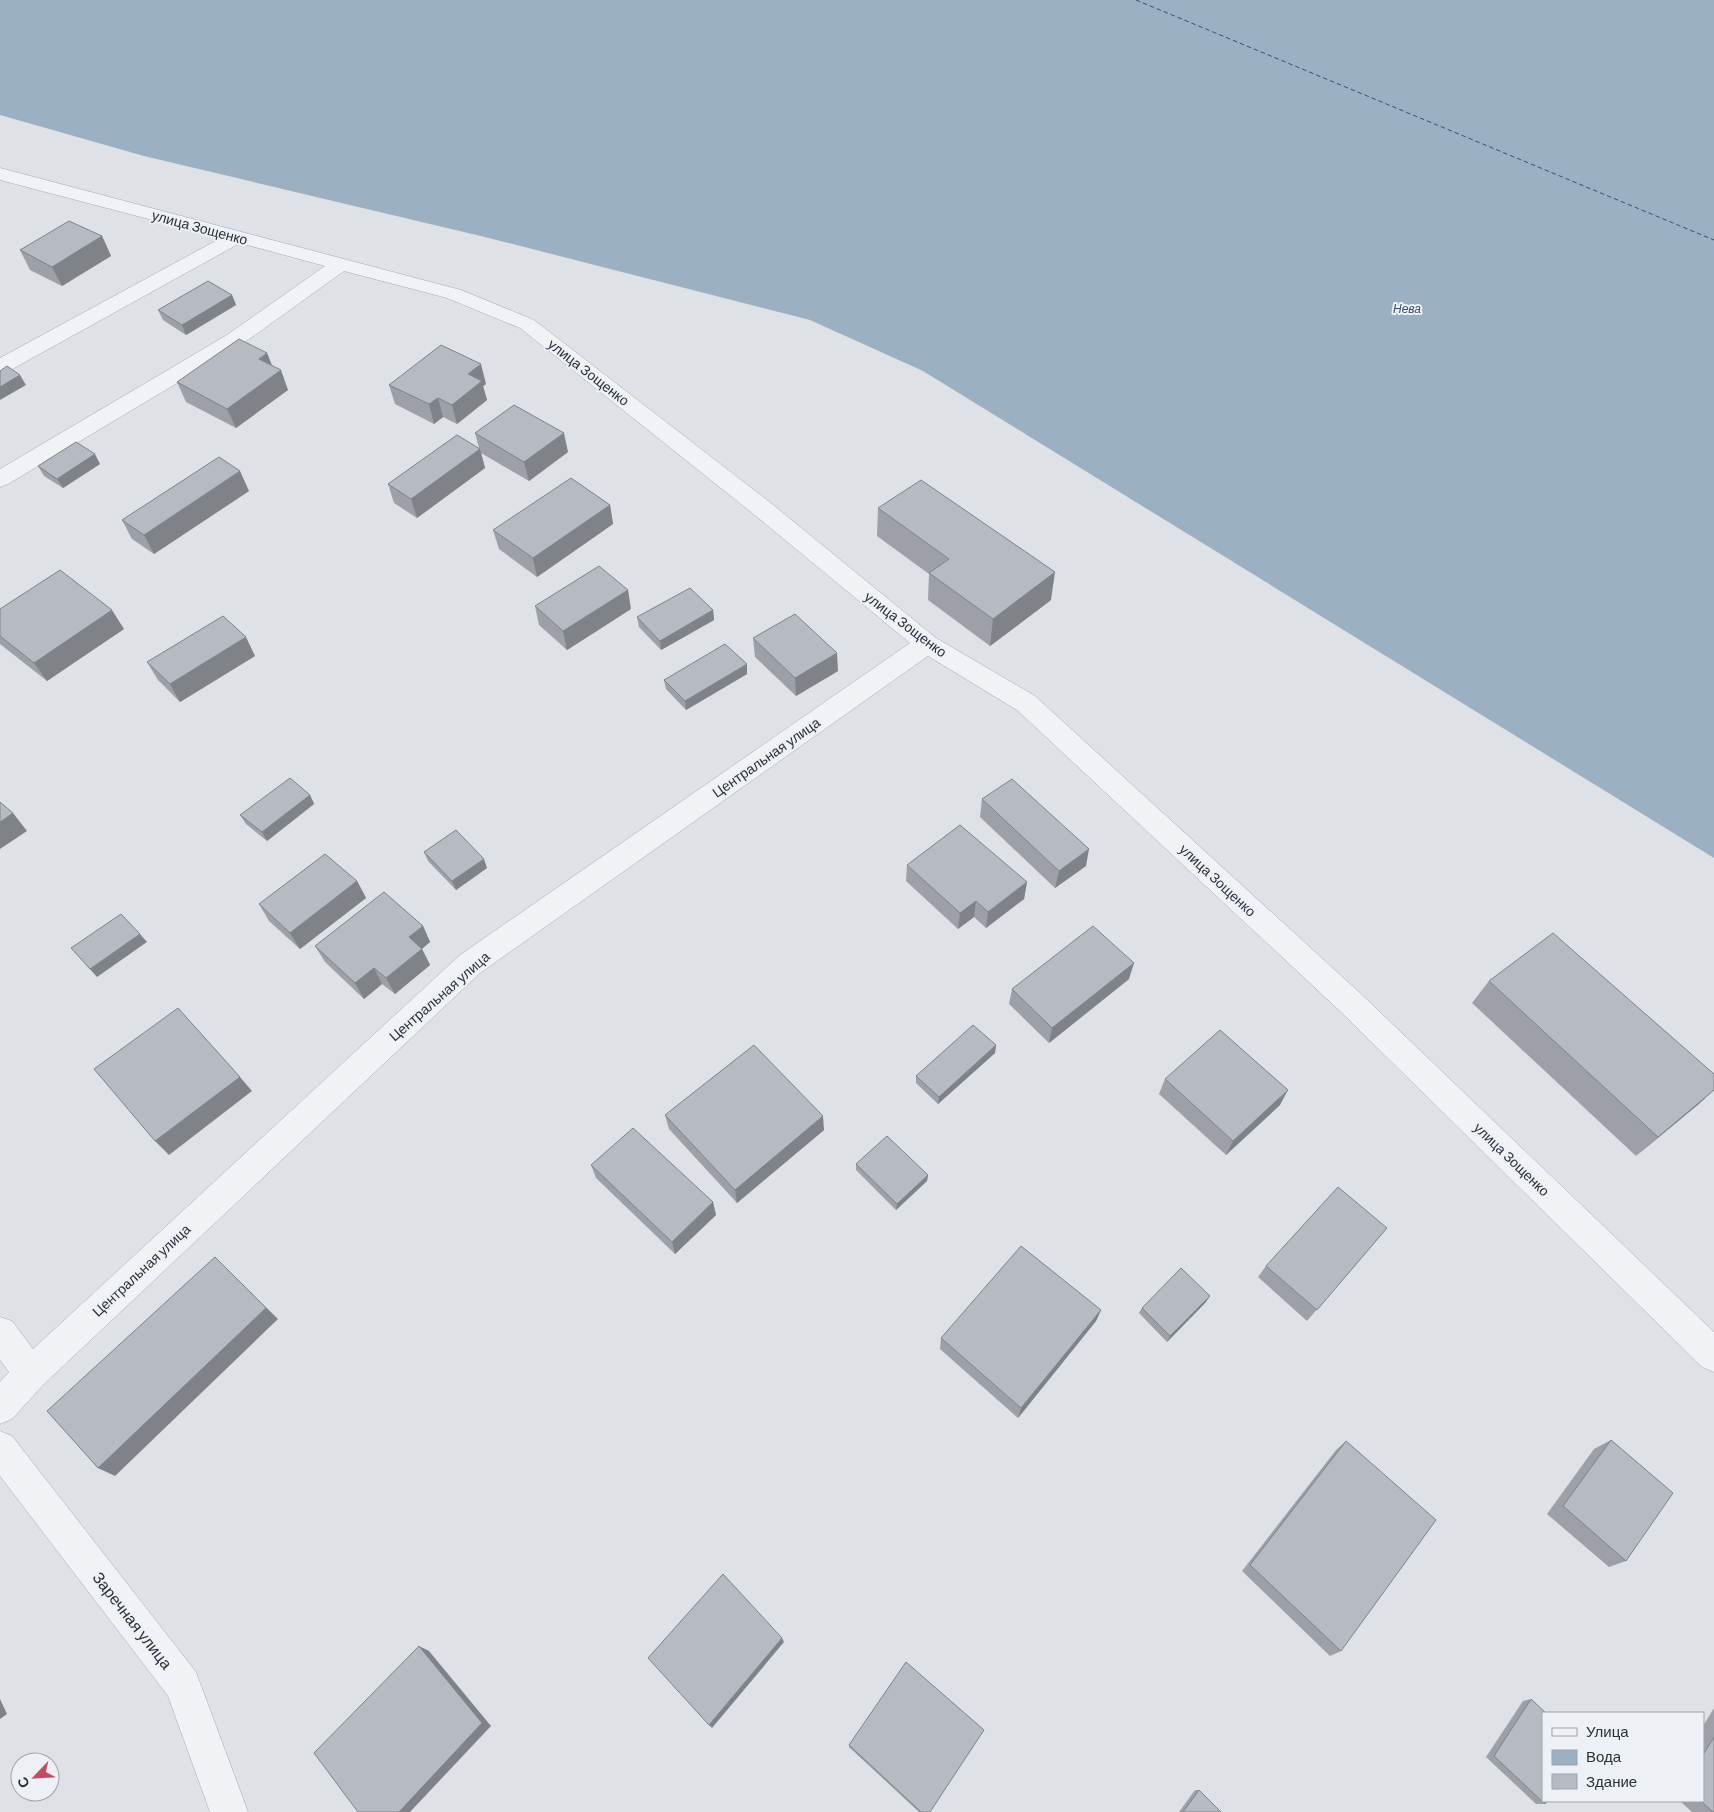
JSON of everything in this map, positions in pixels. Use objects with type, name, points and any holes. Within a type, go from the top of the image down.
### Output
[{"type":"street","name":"улица Зощенко","points":[[0,174],[454,294],[527,324],[764,510],[927,644],[1026,703],[1351,1003],[1714,1355]]},
{"type":"street","points":[[0,367],[238,237]]},
{"type":"street","points":[[0,479],[234,340],[340,264]]},
{"type":"street","name":"Центральная улица","points":[[0,1407],[31,1373],[470,964],[927,644]]},
{"type":"street","points":[[0,1333],[31,1373]]},
{"type":"street","name":"Заречная улица","points":[[0,1448],[183,1684],[229,1812]]},
{"type":"water","name":"Нева","points":[[0,0],[1714,0],[1714,858],[923,371],[810,320],[485,237],[144,156],[0,115]]},
{"type":"building","points":[[69,221],[102,236],[52,267],[20,250]]},
{"type":"building","points":[[208,281],[232,295],[182,325],[158,310]]},
{"type":"building","points":[[239,339],[267,353],[259,359],[281,370],[227,409],[177,382]]},
{"type":"building","points":[[441,345],[481,364],[468,374],[482,381],[452,405],[438,398],[429,404],[389,385]]},
{"type":"building","points":[[7,366],[20,375],[0,387],[0,371]]},
{"type":"building","points":[[514,405],[564,433],[524,462],[475,433]]},
{"type":"building","points":[[457,435],[480,449],[411,499],[388,484]]},
{"type":"building","points":[[76,442],[95,454],[57,479],[38,466]]},
{"type":"building","points":[[219,457],[240,471],[144,535],[122,520]]},
{"type":"building","points":[[571,478],[610,505],[533,558],[493,530]]},
{"type":"building","points":[[921,480],[1055,572],[993,619],[929,573],[949,559],[878,508]]},
{"type":"building","points":[[599,566],[628,590],[563,631],[535,606]]},
{"type":"building","points":[[60,570],[112,610],[34,663],[0,636],[0,609]]},
{"type":"building","points":[[690,588],[713,610],[660,641],[637,617]]},
{"type":"building","points":[[795,614],[837,653],[795,678],[753,638]]},
{"type":"building","points":[[223,616],[246,637],[170,684],[147,662]]},
{"type":"building","points":[[725,644],[747,664],[685,701],[664,680]]},
{"type":"building","points":[[290,778],[310,795],[262,832],[240,815]]},
{"type":"building","points":[[1012,779],[1089,849],[1059,871],[982,799]]},
{"type":"building","points":[[0,802],[13,813],[0,822]]},
{"type":"building","points":[[960,825],[1027,882],[988,912],[976,901],[960,913],[907,865]]},
{"type":"building","points":[[456,830],[484,859],[452,881],[424,852]]},
{"type":"building","points":[[325,854],[357,881],[290,933],[259,904]]},
{"type":"building","points":[[384,892],[423,926],[409,937],[422,949],[386,978],[374,968],[355,983],[315,946]]},
{"type":"building","points":[[121,914],[140,934],[90,969],[71,948]]},
{"type":"building","points":[[1093,926],[1134,963],[1052,1028],[1012,989]]},
{"type":"building","points":[[1553,933],[1714,1074],[1714,1090],[1658,1137],[1489,981]]},
{"type":"building","points":[[178,1008],[240,1077],[155,1141],[94,1069]]},
{"type":"building","points":[[973,1025],[996,1045],[939,1097],[916,1076]]},
{"type":"building","points":[[1220,1030],[1288,1090],[1233,1141],[1165,1079]]},
{"type":"building","points":[[754,1045],[823,1116],[735,1190],[665,1115]]},
{"type":"building","points":[[633,1128],[713,1202],[672,1242],[591,1165]]},
{"type":"building","points":[[887,1136],[928,1175],[897,1204],[856,1164]]},
{"type":"building","points":[[1338,1187],[1387,1228],[1317,1310],[1266,1266]]},
{"type":"building","points":[[1021,1246],[1101,1310],[1021,1408],[941,1338]]},
{"type":"building","points":[[215,1257],[266,1308],[98,1468],[47,1411]]},
{"type":"building","points":[[1181,1268],[1210,1296],[1170,1336],[1142,1308]]},
{"type":"building","points":[[1611,1440],[1673,1493],[1626,1561],[1563,1506]]},
{"type":"building","points":[[1346,1441],[1436,1520],[1341,1651],[1250,1565]]},
{"type":"building","points":[[723,1574],[782,1638],[709,1725],[648,1658]]},
{"type":"building","points":[[419,1646],[482,1723],[399,1812],[358,1812],[314,1753]]},
{"type":"building","points":[[906,1662],[984,1730],[930,1812],[921,1812],[849,1745]]},
{"type":"building","points":[[1531,1699],[1545,1712],[1542,1712],[1542,1801],[1494,1756]]},
{"type":"building","points":[[1714,1737],[1714,1812],[1702,1802],[1704,1802],[1704,1753]]},
{"type":"building","points":[[1199,1790],[1221,1812],[1183,1812]]},
{"type":"ferry route","points":[[1136,0],[1714,240]]}]
